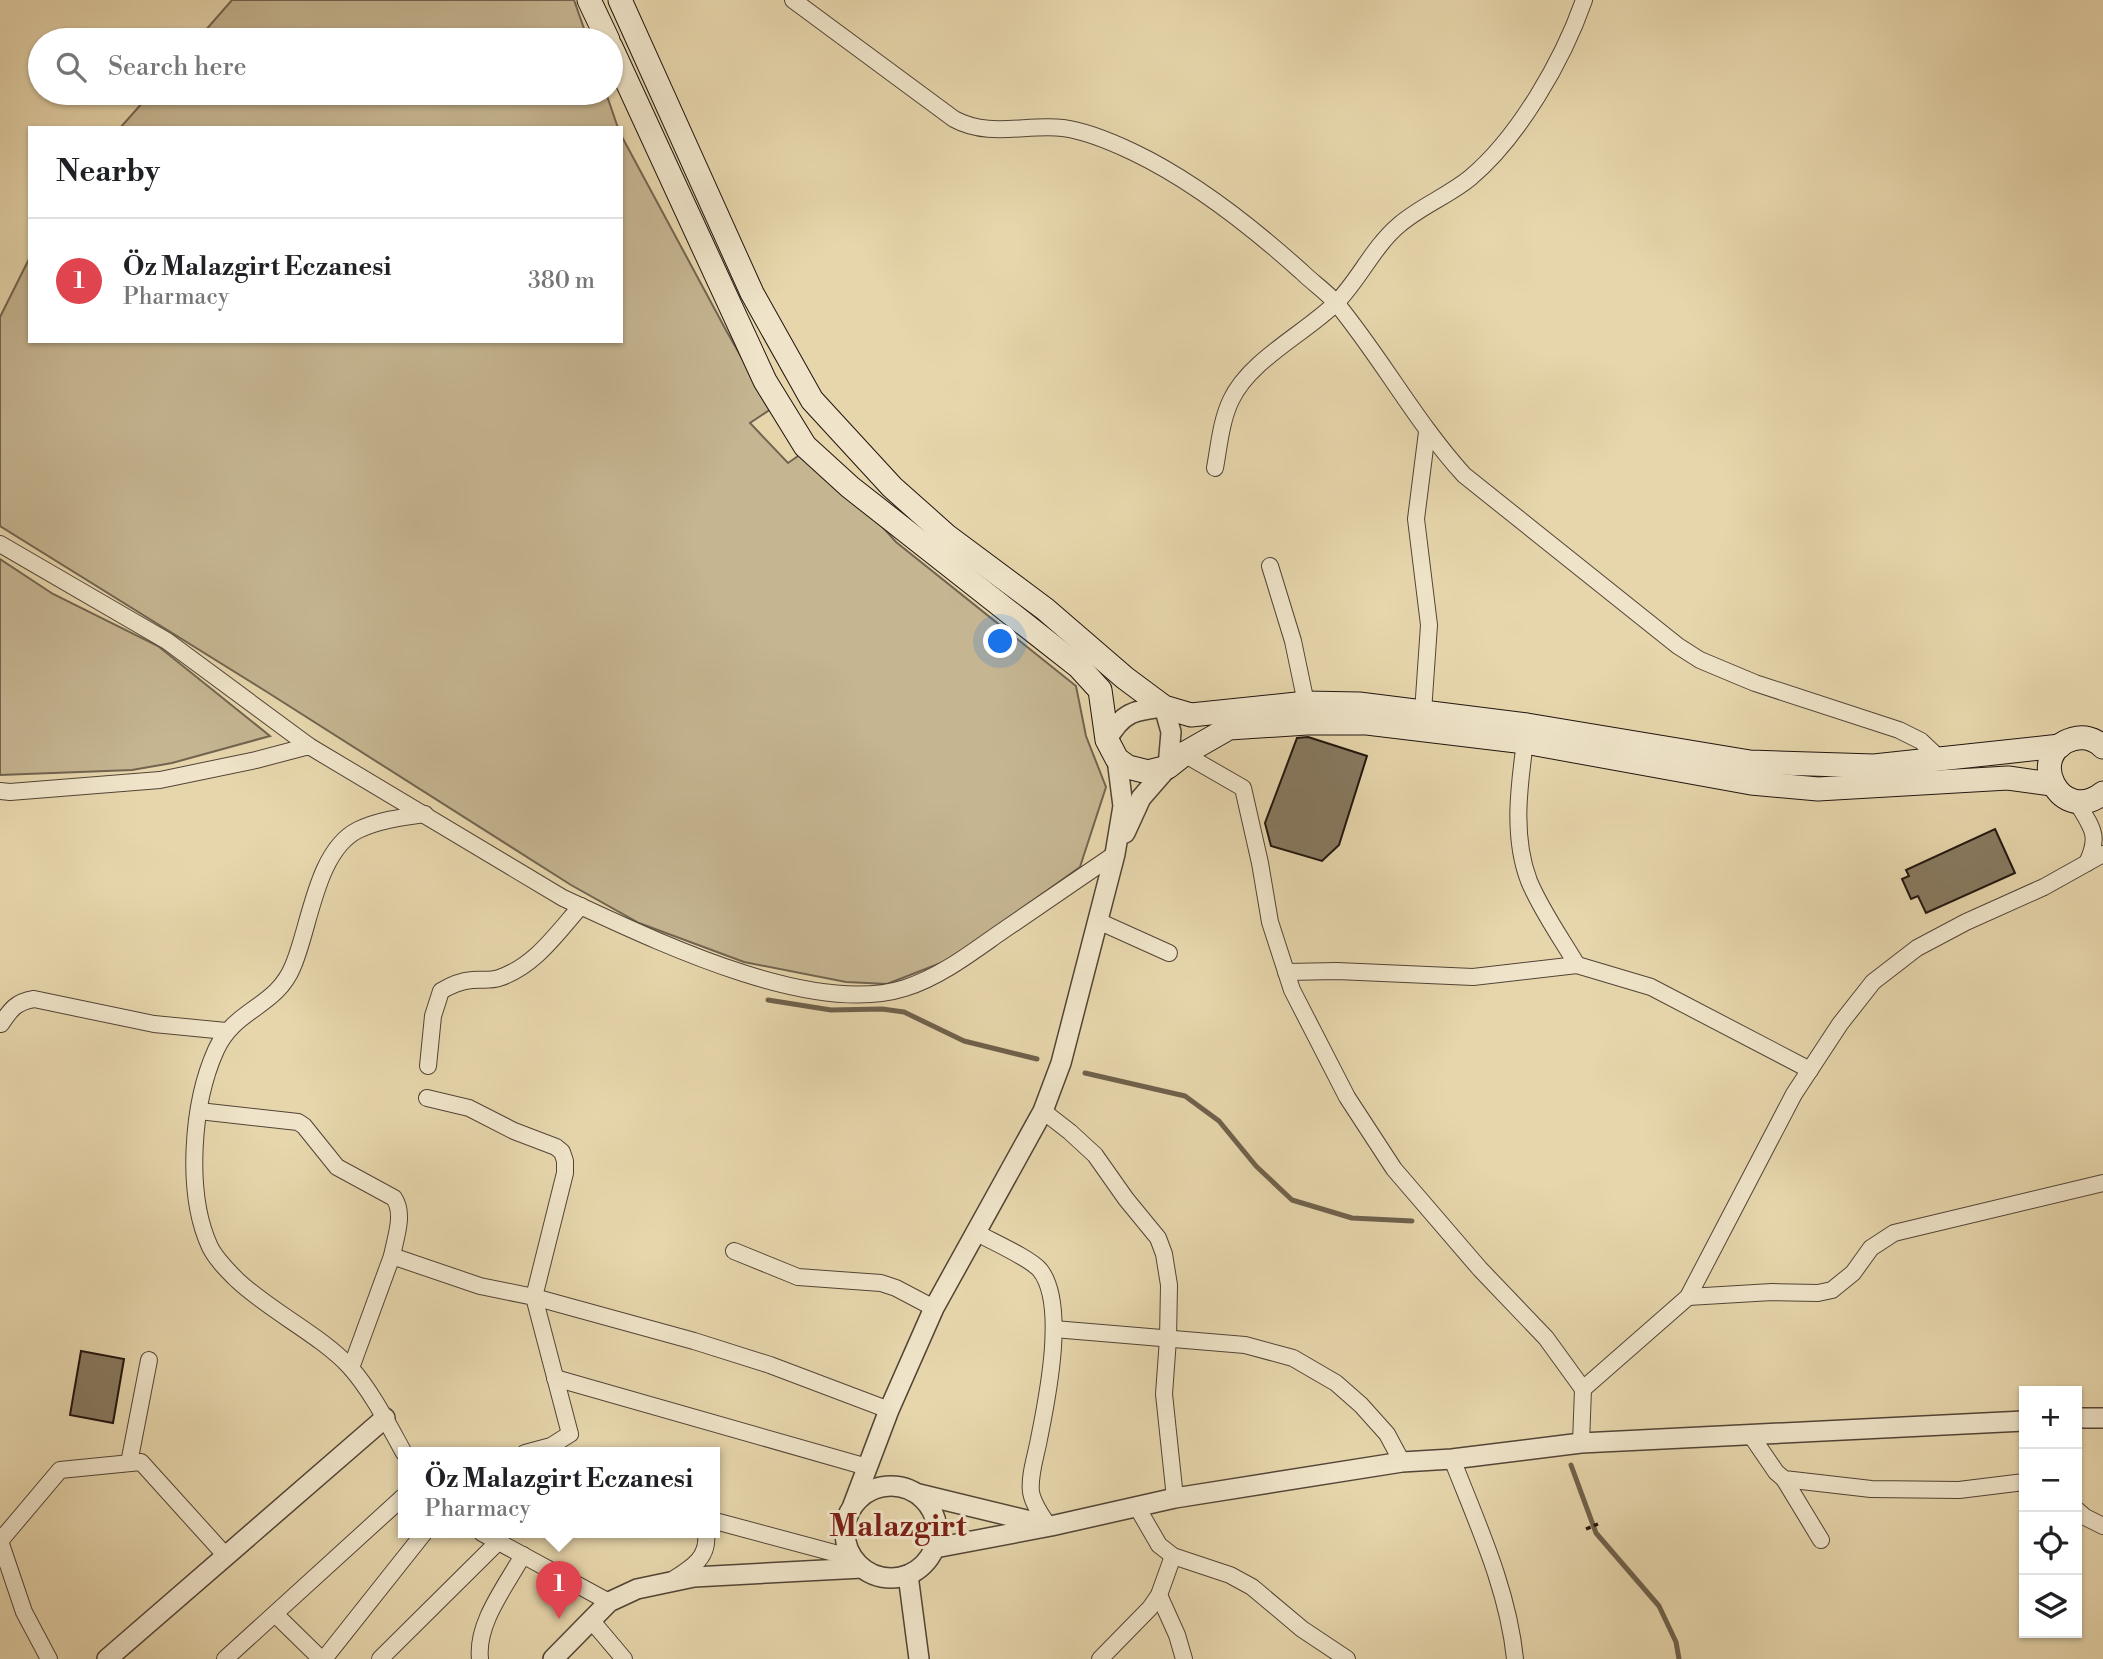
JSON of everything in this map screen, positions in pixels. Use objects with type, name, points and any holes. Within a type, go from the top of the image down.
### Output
[{"type":"main road","points":[[589,0],[602,28]]},
{"type":"main road","points":[[620,0],[752,293],[812,400],[892,486],[947,536],[1045,610],[1125,678],[1164,707],[1191,715],[1306,703],[1359,705],[1527,724],[1751,762],[1874,766],[2060,746],[2079,738],[2098,741]]},
{"type":"main road","points":[[623,73],[765,381],[806,446],[850,487],[1079,667],[1100,690],[1112,749],[1128,767],[1148,772],[1229,728],[1307,723],[1367,723],[1525,741],[1751,783],[1818,789],[2008,778],[2052,784]]},
{"type":"main road","points":[[2060,746],[2049,764],[2052,784],[2058,792],[2103,814]]},
{"type":"main road","points":[[2076,802],[2087,801],[2103,793]]},
{"type":"street","points":[[793,0],[967,126],[981,130],[1071,130],[1132,152],[1175,175],[1283,255],[1336,303],[1427,432],[1464,475],[1502,508],[1689,653],[1726,673],[1755,684],[1899,730],[1921,741],[1939,758]]},
{"type":"street","points":[[1215,468],[1225,414],[1241,384],[1336,303],[1378,247],[1400,224],[1463,183],[1498,150],[1560,57],[1584,0]]},
{"type":"street","points":[[1423,712],[1429,625],[1416,519],[1427,432]]},
{"type":"street","points":[[0,544],[167,641],[309,746],[563,898],[688,953],[754,977],[825,993],[859,996],[905,988],[952,966],[1115,855],[1141,798],[1175,756],[1169,719],[1164,707],[1139,709],[1116,723],[1112,749],[1123,806],[1115,855],[1061,1063],[1043,1111],[934,1308],[889,1410],[844,1531],[846,1545],[858,1563]]},
{"type":"street","points":[[1270,566],[1293,641],[1306,703]]},
{"type":"street","points":[[1525,741],[1519,816],[1523,858],[1529,880],[1540,903],[1577,965]]},
{"type":"street","points":[[0,791],[160,780],[309,746]]},
{"type":"street","points":[[1175,756],[1243,788],[1270,922],[1286,972],[1292,990],[1346,1097],[1394,1169],[1480,1269],[1546,1338],[1583,1389],[1581,1443]]},
{"type":"street","points":[[2076,802],[2095,835],[2093,850],[2087,863]]},
{"type":"street","points":[[401,1447],[386,1418],[351,1368],[238,1281],[225,1268],[211,1248],[197,1195],[195,1174],[199,1111],[206,1077],[226,1031],[233,1023],[279,991],[288,979],[326,867],[355,832],[372,824],[425,814]]},
{"type":"street","points":[[1583,1389],[1688,1297],[1794,1094],[1840,1024],[1873,982],[1917,948],[1966,922],[2044,887],[2103,854]]},
{"type":"street","points":[[428,1066],[433,1016],[441,991],[454,984],[495,979],[514,972],[529,962],[581,906]]},
{"type":"street","points":[[1098,921],[1169,953]]},
{"type":"street","points":[[1286,972],[1338,971],[1473,977],[1577,965],[1651,987],[1810,1070]]},
{"type":"street","points":[[1,1024],[20,1001],[34,999],[154,1024],[226,1031]]},
{"type":"street","points":[[427,1098],[469,1108],[562,1152],[565,1173],[534,1297],[570,1434],[554,1447]]},
{"type":"street","points":[[199,1111],[292,1121],[304,1126],[337,1167],[394,1198],[398,1203],[399,1219],[392,1256],[351,1368]]},
{"type":"street","points":[[1043,1111],[1096,1155],[1126,1199],[1158,1238],[1167,1269],[1168,1339],[1164,1394],[1175,1499]]},
{"type":"street","points":[[1688,1297],[1772,1292],[1818,1293],[1832,1290],[1853,1273],[1871,1248],[1894,1233],[2103,1182]]},
{"type":"street","points":[[975,1232],[1040,1270],[1052,1300],[1054,1329],[1045,1409],[1031,1480],[1031,1495],[1049,1526]]},
{"type":"street","points":[[734,1251],[798,1277],[881,1283],[934,1308]]},
{"type":"street","points":[[392,1256],[480,1286],[534,1297],[770,1365],[889,1410]]},
{"type":"street","points":[[1054,1329],[1245,1345],[1293,1358],[1336,1383],[1361,1405],[1387,1434],[1402,1462]]},
{"type":"street","points":[[129,1463],[149,1360]]},
{"type":"street","points":[[555,1378],[867,1467],[890,1485]]},
{"type":"street","points":[[2082,1417],[2101,1414]]},
{"type":"street","points":[[107,1659],[386,1418]]},
{"type":"street","points":[[935,1548],[1175,1499],[1402,1462],[1452,1459],[1581,1443],[2019,1421]]},
{"type":"street","points":[[1750,1434],[1776,1472],[1784,1479],[1821,1540]]},
{"type":"street","points":[[1452,1459],[1503,1595],[1515,1659]]},
{"type":"street","points":[[50,1659],[24,1612],[0,1541],[60,1470],[141,1462],[226,1556]]},
{"type":"street","points":[[1784,1479],[1871,1489],[1959,1490],[2019,1483]]},
{"type":"street","points":[[853,1505],[863,1494],[890,1485],[1049,1526]]},
{"type":"street","points":[[720,1522],[858,1563],[876,1576],[908,1576],[929,1560],[938,1533],[936,1518],[929,1504],[919,1494]]},
{"type":"street","points":[[225,1659],[398,1502]]},
{"type":"street","points":[[1137,1507],[1159,1545],[1173,1556],[1230,1576],[1252,1587],[1302,1629],[1347,1659]]},
{"type":"street","points":[[2079,1512],[2103,1526]]},
{"type":"street","points":[[275,1614],[323,1659],[420,1538]]},
{"type":"street","points":[[491,1538],[609,1602]]},
{"type":"street","points":[[671,1580],[691,1568],[703,1556],[707,1538]]},
{"type":"street","points":[[380,1659],[498,1542]]},
{"type":"street","points":[[481,1659],[480,1642],[484,1626],[523,1555]]},
{"type":"street","points":[[1100,1659],[1150,1608],[1159,1595],[1173,1556]]},
{"type":"street","points":[[553,1659],[609,1602],[637,1588],[705,1576],[858,1563]]},
{"type":"street","points":[[908,1576],[919,1659]]},
{"type":"street","points":[[1159,1595],[1177,1635],[1184,1659]]},
{"type":"street","points":[[591,1620],[624,1659]]},
{"type":"path","points":[[1586,1529],[1598,1524]]},
{"type":"shaded area","points":[[232,0],[574,0],[584,28],[208,28]]},
{"type":"shaded area","points":[[140,105],[610,105],[617,126],[122,126]]},
{"type":"shaded area","points":[[623,139],[771,409],[750,423],[788,463],[811,447],[896,542],[1076,686],[1086,736],[1106,787],[1080,867],[951,959],[887,984],[846,982],[744,962],[639,923],[571,885],[0,526],[0,317],[28,261],[28,343],[623,343]]},
{"type":"shaded area","points":[[0,559],[53,594],[158,646],[270,736],[172,763],[132,770],[0,775]]},
{"type":"building","points":[[1308,737],[1367,756],[1339,845],[1322,861],[1271,846],[1265,823],[1297,738]]},
{"type":"building","points":[[1995,829],[2015,873],[1926,913],[1918,896],[1911,899],[1902,879],[1909,876],[1906,870]]},
{"type":"building","points":[[81,1351],[124,1359],[113,1423],[70,1415]]},
{"type":"waterway","points":[[768,1000],[831,1010],[882,1009],[904,1012],[964,1041],[1037,1059]]},
{"type":"waterway","points":[[1085,1073],[1185,1096],[1219,1121],[1256,1166],[1292,1200],[1352,1218],[1412,1221]]},
{"type":"waterway","points":[[1571,1465],[1596,1533],[1659,1606],[1676,1642],[1679,1659]]},
{"type":"place","name":"Öz Malazgirt Eczanesi","points":[[559,1619]]},
{"type":"district","name":"Malazgirt","points":[[898,1526]]}]
